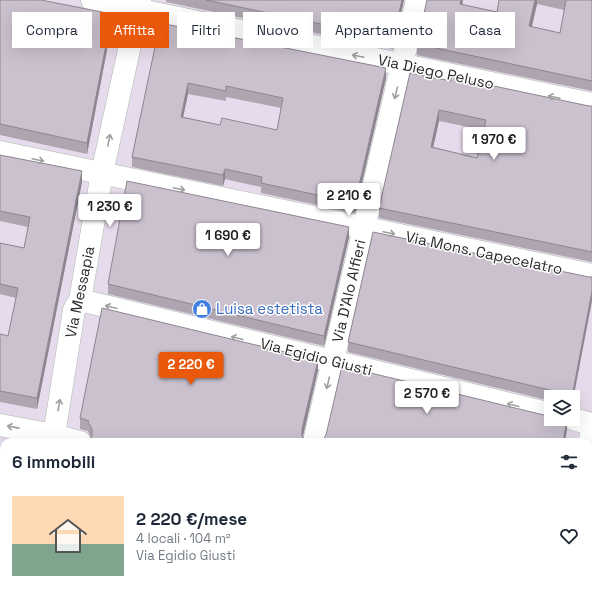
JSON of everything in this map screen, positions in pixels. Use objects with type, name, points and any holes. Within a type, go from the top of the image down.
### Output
[{"type":"street","name":"Via Diego Peluso","points":[[92,0],[139,5],[402,66],[592,104]]},
{"type":"street","name":"Via D'Alo Alfieri","points":[[315,438],[417,0]]},
{"type":"street","name":"Via Messapia","points":[[51,438],[74,310],[80,300],[102,173],[139,5]]},
{"type":"street","name":"Via Mons. Capecelatro","points":[[0,152],[592,275]]},
{"type":"street","name":"Via Egidio Giusti","points":[[80,300],[544,412]]},
{"type":"street","points":[[580,421],[592,424]]},
{"type":"street","points":[[0,425],[47,438]]},
{"type":"building","points":[[0,0],[41,0],[102,12],[100,12],[100,48],[105,48],[87,143],[0,124]]},
{"type":"building","points":[[206,0],[402,0],[399,12],[321,12],[321,24],[313,22],[313,12],[264,12]]},
{"type":"building","points":[[427,0],[461,0],[460,4],[497,12],[499,0],[535,0],[529,26],[560,33],[566,0],[592,0],[592,81],[436,48],[447,48],[447,12],[424,12]]},
{"type":"building","points":[[169,25],[177,26],[177,48],[235,48],[235,38],[243,40],[243,48],[286,48],[386,68],[355,203],[261,183],[262,177],[225,169],[223,175],[132,157],[155,48],[169,48]],"holes":[[[188,83],[226,91],[226,86],[283,98],[277,130],[222,118],[220,125],[181,117]]]},
{"type":"building","points":[[410,73],[451,81],[451,77],[592,106],[592,252],[379,208]],"holes":[[[439,110],[486,120],[477,158],[431,147]]]},
{"type":"building","points":[[0,155],[82,171],[37,398],[0,391],[0,334],[8,336],[18,288],[0,284],[0,243],[24,248],[30,217],[0,211]]},
{"type":"building","points":[[127,181],[349,227],[324,336],[108,284]]},
{"type":"building","points":[[373,232],[592,277],[592,291],[573,390],[550,390],[348,342]]},
{"type":"building","points":[[102,308],[318,360],[302,429],[302,436],[304,438],[90,438],[92,429],[88,422],[89,421],[80,418]]},
{"type":"building","points":[[342,366],[544,415],[544,426],[566,426],[564,438],[324,438]]},
{"type":"place","name":"Luisa estetista","points":[[202,309]]}]
